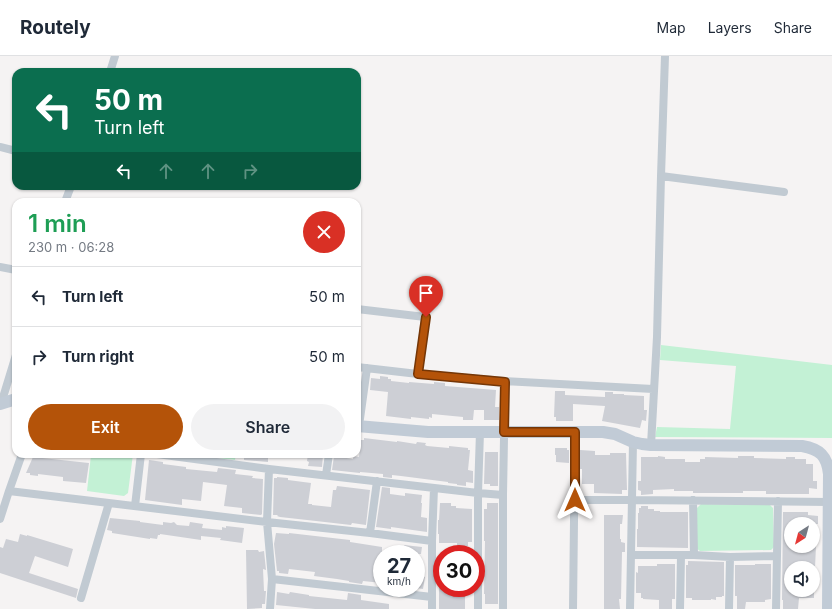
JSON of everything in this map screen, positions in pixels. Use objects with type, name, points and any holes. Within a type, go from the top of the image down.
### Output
[{"type":"street","points":[[111,68],[115,56]]},
{"type":"street","points":[[651,445],[657,338],[665,56]]},
{"type":"street","points":[[0,147],[12,150]]},
{"type":"street","points":[[661,176],[784,192]]},
{"type":"street","points":[[0,267],[12,269]]},
{"type":"street","points":[[361,309],[426,317],[418,374]]},
{"type":"street","points":[[0,404],[12,367]]},
{"type":"street","points":[[361,367],[505,382],[653,389]]},
{"type":"street","points":[[361,407],[367,368]]},
{"type":"street","points":[[503,609],[505,382]]},
{"type":"street","points":[[0,404],[12,400]]},
{"type":"street","points":[[361,426],[421,431],[603,432],[615,434],[633,442],[651,445],[810,447],[822,455],[828,465],[828,609]]},
{"type":"street","points":[[478,609],[478,493],[480,432]]},
{"type":"street","points":[[573,609],[575,432]]},
{"type":"street","points":[[630,609],[633,442]]},
{"type":"street","points":[[0,519],[21,458]]},
{"type":"street","points":[[135,506],[141,458]]},
{"type":"street","points":[[187,458],[326,476],[503,495]]},
{"type":"street","points":[[326,476],[328,458]]},
{"type":"street","points":[[269,469],[267,522],[272,579],[270,609]]},
{"type":"street","points":[[370,533],[377,481]]},
{"type":"street","points":[[432,609],[434,488]]},
{"type":"street","points":[[9,491],[432,541]]},
{"type":"street","points":[[575,500],[829,502]]},
{"type":"street","points":[[694,500],[694,555]]},
{"type":"street","points":[[776,609],[778,501]]},
{"type":"street","points":[[81,598],[108,503]]},
{"type":"street","points":[[631,555],[777,556]]},
{"type":"street","points":[[680,609],[681,555]]},
{"type":"street","points":[[729,609],[730,556]]},
{"type":"street","points":[[272,579],[432,597]]},
{"type":"green space","points":[[661,345],[832,365],[832,438],[655,437],[657,427],[730,429],[736,366],[660,360]]},
{"type":"green space","points":[[91,458],[132,458],[128,493],[124,496],[87,491]]},
{"type":"green space","points":[[217,458],[235,458],[235,460]]},
{"type":"green space","points":[[701,504],[770,505],[773,508],[774,547],[771,550],[700,551],[696,548],[697,508]]},
{"type":"building","points":[[380,376],[388,377],[391,381],[434,384],[434,382],[445,383],[445,386],[496,390],[495,407],[499,407],[499,420],[484,420],[484,410],[474,410],[473,420],[463,420],[463,417],[432,414],[432,418],[429,417],[429,419],[411,417],[411,419],[386,416],[388,392],[370,390],[371,378],[380,379]]},
{"type":"building","points":[[555,391],[565,391],[565,395],[605,397],[605,392],[613,392],[613,394],[644,396],[644,410],[647,410],[646,421],[642,420],[640,428],[602,421],[605,406],[573,404],[573,421],[556,421],[556,417],[554,417]]},
{"type":"building","points":[[364,438],[416,444],[417,442],[426,443],[425,445],[427,446],[468,448],[468,450],[470,450],[468,470],[473,471],[473,483],[466,482],[466,486],[448,482],[401,476],[392,475],[392,478],[383,477],[383,474],[332,470],[334,458],[361,458],[361,440],[364,440]]},
{"type":"building","points":[[555,448],[567,448],[567,450],[569,450],[569,463],[556,462]]},
{"type":"building","points":[[580,450],[595,451],[595,455],[626,453],[627,490],[622,490],[622,494],[594,493],[594,484],[582,484]]},
{"type":"building","points":[[485,452],[498,452],[498,486],[484,484]]},
{"type":"building","points":[[738,456],[786,459],[786,457],[795,457],[795,459],[806,459],[806,464],[813,464],[813,481],[817,481],[817,489],[809,488],[809,494],[766,494],[766,491],[743,491],[743,493],[693,493],[693,491],[674,491],[674,489],[653,490],[653,494],[641,495],[641,491],[638,490],[638,481],[641,481],[641,457],[665,457],[665,459],[685,459],[685,462],[700,462],[700,459],[705,459],[705,457],[738,458]]},
{"type":"building","points":[[33,458],[89,463],[86,483],[63,481],[63,477],[38,474],[38,476],[26,473]]},
{"type":"building","points":[[244,458],[268,458],[268,462],[244,460]]},
{"type":"building","points":[[307,458],[323,458],[322,467],[308,466],[309,462],[307,461]]},
{"type":"building","points":[[149,460],[163,462],[163,464],[186,467],[186,469],[217,472],[218,468],[236,470],[235,474],[263,479],[262,514],[242,513],[242,508],[224,506],[227,485],[203,482],[201,501],[182,499],[182,505],[145,500]]},
{"type":"building","points":[[277,477],[311,483],[308,504],[312,505],[331,507],[333,490],[336,490],[337,486],[370,490],[366,525],[352,523],[351,525],[273,515],[274,478]]},
{"type":"building","points":[[382,487],[390,488],[390,494],[405,496],[405,493],[422,495],[421,517],[427,518],[427,532],[391,527],[391,529],[376,527]]},
{"type":"building","points":[[440,503],[451,503],[451,506],[456,506],[456,508],[472,509],[472,542],[468,542],[468,545],[457,545],[457,543],[439,543]]},
{"type":"building","points":[[487,503],[498,503],[498,604],[485,604],[484,509],[487,509]]},
{"type":"building","points":[[641,506],[648,506],[648,509],[654,509],[654,511],[660,512],[688,512],[688,548],[637,547],[638,513]]},
{"type":"building","points":[[783,512],[808,512],[808,515],[818,517],[784,517],[784,553],[816,553],[815,561],[784,561],[784,597],[814,598],[799,598],[798,609],[783,609]]},
{"type":"building","points":[[604,515],[623,515],[622,524],[620,524],[620,539],[621,542],[625,543],[625,552],[622,552],[621,599],[619,599],[620,609],[604,609]]},
{"type":"building","points":[[110,518],[163,525],[163,522],[174,522],[177,525],[189,526],[190,522],[203,524],[202,528],[222,530],[222,527],[226,528],[226,526],[244,528],[242,543],[220,540],[221,538],[201,536],[201,540],[160,534],[158,535],[157,539],[150,539],[112,533],[112,531],[107,530]]},
{"type":"building","points":[[276,533],[289,533],[350,540],[350,542],[373,546],[373,582],[363,581],[362,584],[349,582],[314,576],[315,572],[289,569],[288,574],[279,573],[279,571],[277,571],[274,544]]},
{"type":"building","points":[[20,534],[73,549],[68,567],[35,556],[29,573],[78,589],[76,598],[0,573],[0,547],[3,548],[6,539],[18,542]]},
{"type":"building","points":[[246,550],[258,550],[259,552],[264,551],[266,570],[263,569],[264,591],[266,591],[265,604],[262,604],[262,608],[247,609]]},
{"type":"building","points":[[688,561],[724,562],[724,596],[716,597],[716,600],[692,600],[692,598],[686,598],[686,565],[688,565]]},
{"type":"building","points":[[657,564],[675,564],[675,599],[672,599],[672,609],[659,609],[659,600],[643,599],[641,598],[641,593],[636,593],[636,572],[638,573],[638,566],[657,566]]},
{"type":"building","points":[[771,564],[771,599],[765,600],[765,602],[746,602],[745,609],[737,609],[737,596],[735,596],[735,565]]},
{"type":"building","points":[[277,592],[289,594],[290,592],[309,596],[347,600],[348,593],[361,595],[361,600],[389,604],[389,609],[315,609],[276,605]]},
{"type":"building","points":[[439,597],[465,597],[465,609],[439,609]]},
{"type":"route","points":[[426,317],[418,374],[505,382],[504,432],[575,432],[575,500]]}]
